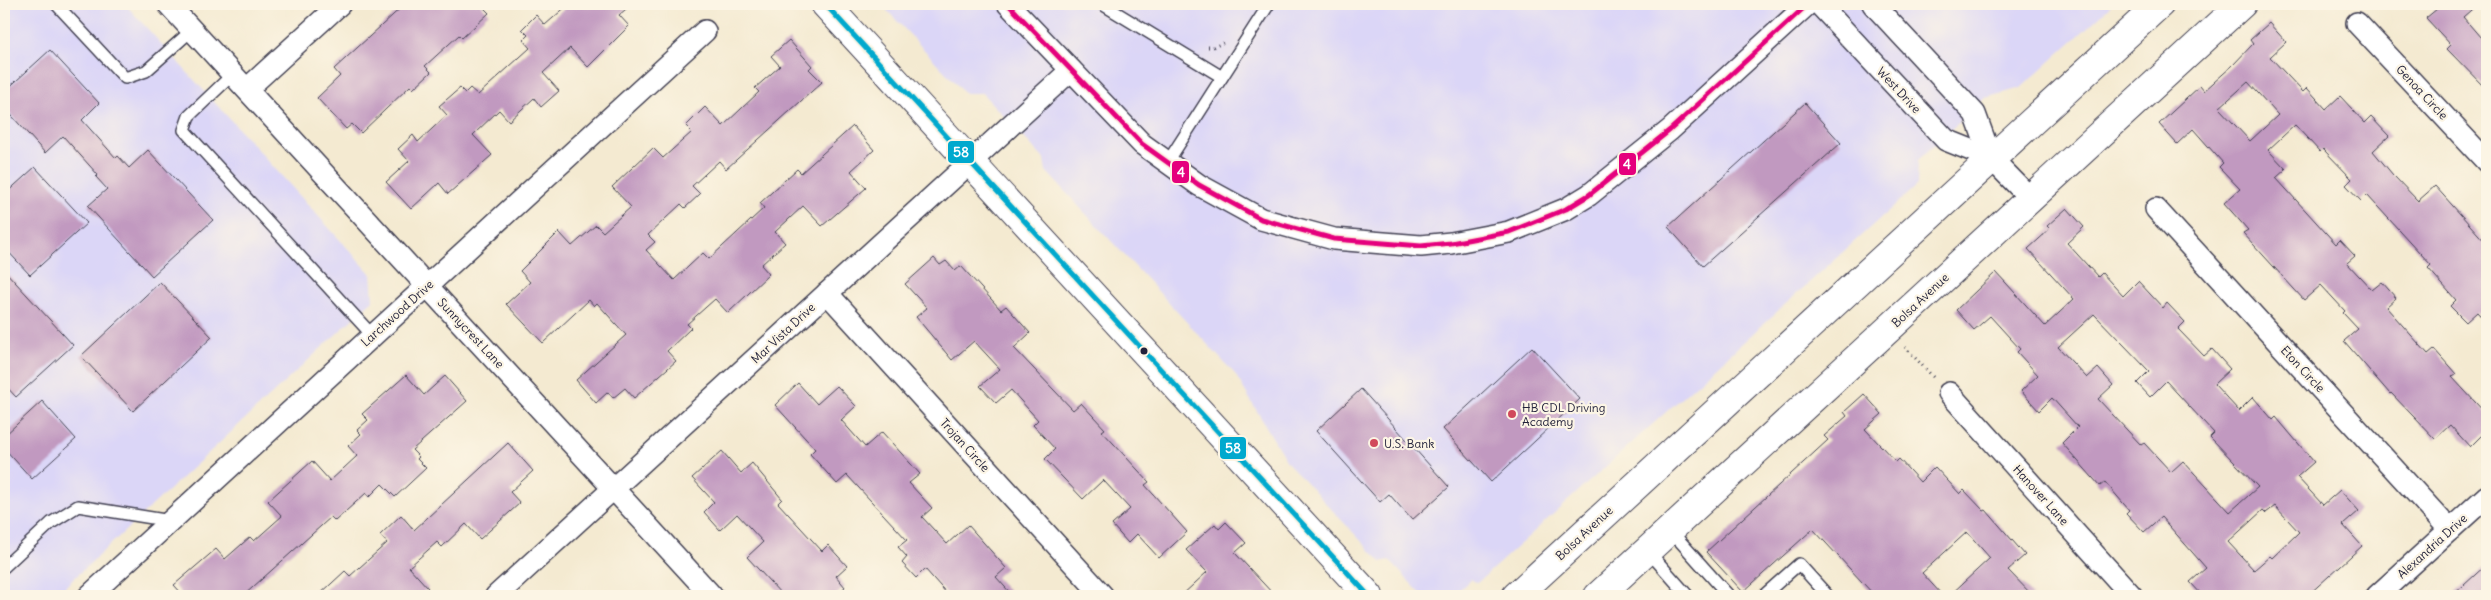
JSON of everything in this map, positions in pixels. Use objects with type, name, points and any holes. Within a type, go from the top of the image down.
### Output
[{"type":"main road","points":[[825,4],[971,161],[1364,595]]},
{"type":"main road","name":"Bolsa Avenue","points":[[1516,596],[2160,4]]},
{"type":"main road","name":"Bolsa Avenue","points":[[1598,596],[2242,4]]},
{"type":"street","name":"Sunnycrest Lane","points":[[168,4],[712,596]]},
{"type":"street","points":[[240,81],[340,4]]},
{"type":"street","points":[[1008,4],[1142,144],[1199,185],[1261,220],[1334,239],[1421,246],[1452,243],[1509,232],[1559,212],[1589,195],[1670,130],[1808,4]]},
{"type":"street","name":"West Drive","points":[[1819,4],[1946,140],[1991,158],[2030,198]]},
{"type":"street","name":"West Drive","points":[[1872,4],[1975,114],[1991,158]]},
{"type":"street","name":"Genoa Circle","points":[[2357,23],[2487,162]]},
{"type":"street","name":"Larchwood Drive","points":[[89,596],[705,30]]},
{"type":"street","name":"Mar Vista Drive","points":[[496,596],[1071,70]]},
{"type":"street","name":"Eton Circle","points":[[2156,209],[2450,530]]},
{"type":"street","name":"Trojan Circle","points":[[827,293],[1104,596]]},
{"type":"street","name":"Hanover Lane","points":[[1950,393],[2132,596]]},
{"type":"street","name":"Alexandria Drive","points":[[2377,596],[2487,496]]},
{"type":"lane","points":[[56,4],[126,78],[146,71],[192,30]]},
{"type":"lane","points":[[1102,4],[1222,77]]},
{"type":"lane","points":[[1167,163],[1269,4]]},
{"type":"lane","points":[[240,81],[189,116],[184,130],[373,336]]},
{"type":"lane","points":[[4,567],[51,523],[78,506],[171,521]]},
{"type":"lane","points":[[1670,530],[1729,596]]},
{"type":"lane","points":[[1648,551],[1688,596]]},
{"type":"lane","points":[[1763,596],[1799,564],[1828,596]]},
{"type":"path","points":[[1201,45],[1213,47],[1223,43],[1227,36]]},
{"type":"path","points":[[1903,346],[1950,393]]},
{"type":"shaded area","points":[[4,4],[125,4],[371,274],[373,300],[55,596],[4,596]]},
{"type":"shaded area","points":[[881,4],[2113,4],[2021,88],[1985,98],[1918,160],[1917,185],[1477,583],[1471,579],[1454,595],[1423,596],[1389,560],[1381,562],[1287,462],[1235,374],[1046,171],[1044,159],[982,93],[965,93]]},
{"type":"building","points":[[405,4],[480,4],[489,13],[462,38],[459,35],[425,66],[431,72],[413,89],[410,86],[361,133],[352,124],[346,129],[317,98],[340,76],[334,69]]},
{"type":"building","points":[[569,4],[632,4],[619,15],[629,26],[588,67],[570,48],[543,73],[559,91],[541,107],[534,98],[509,121],[499,110],[473,135],[492,155],[448,194],[439,183],[411,209],[386,182],[409,161],[398,149],[413,135],[418,142],[447,115],[439,106],[460,88],[465,93],[470,88],[478,95],[530,48],[523,40],[528,35],[522,29],[536,15],[545,25]]},
{"type":"building","points":[[2443,4],[2478,4],[2463,17],[2487,45],[2487,90],[2447,49],[2451,45],[2426,18]]},
{"type":"building","points":[[2269,23],[2286,42],[2270,57],[2303,92],[2307,88],[2326,109],[2340,96],[2365,123],[2371,117],[2389,136],[2373,151],[2393,175],[2418,201],[2435,186],[2487,244],[2487,323],[2477,312],[2466,322],[2450,306],[2456,300],[2428,268],[2431,265],[2367,195],[2361,201],[2346,185],[2352,179],[2323,149],[2320,152],[2295,125],[2268,150],[2286,169],[2276,178],[2336,244],[2340,240],[2355,256],[2347,263],[2372,290],[2382,282],[2396,298],[2386,307],[2428,354],[2434,349],[2456,374],[2452,377],[2487,415],[2487,430],[2470,447],[2450,425],[2435,439],[2390,394],[2344,341],[2358,329],[2343,313],[2345,311],[2321,285],[2304,300],[2243,233],[2248,230],[2224,203],[2240,189],[2219,167],[2223,163],[2193,129],[2177,144],[2159,124],[2200,86],[2204,91],[2232,66],[2253,44],[2250,40]],"holes":[[[2248,82],[2278,115],[2250,141],[2219,108]]]},
{"type":"building","points":[[789,40],[812,66],[809,69],[822,82],[726,169],[719,161],[692,186],[700,194],[685,208],[681,204],[648,235],[655,242],[646,250],[674,280],[703,253],[709,259],[764,208],[760,203],[797,169],[801,173],[853,126],[874,150],[851,171],[866,188],[822,226],[803,206],[775,232],[785,243],[761,265],[769,274],[728,313],[715,299],[687,324],[691,328],[667,351],[676,361],[634,398],[625,388],[613,398],[608,392],[596,403],[576,380],[626,335],[597,303],[594,306],[589,300],[543,343],[506,304],[530,282],[520,271],[559,232],[572,246],[596,225],[603,232],[631,207],[612,187],[653,148],[663,158],[692,132],[686,126],[705,107],[723,126],[759,92],[755,88],[780,66],[771,56]]},
{"type":"building","points":[[50,50],[99,103],[82,120],[116,158],[118,156],[129,168],[148,150],[213,220],[152,276],[88,206],[107,189],[96,177],[98,175],[63,136],[45,153],[4,107],[4,92]]},
{"type":"building","points":[[1805,103],[1841,143],[1703,266],[1668,227]]},
{"type":"building","points":[[35,167],[87,223],[30,275],[4,247],[4,195]]},
{"type":"building","points":[[2067,208],[2084,227],[2067,243],[2098,277],[2102,273],[2123,296],[2138,281],[2163,308],[2167,303],[2185,322],[2178,329],[2204,356],[2212,349],[2230,369],[2214,384],[2239,411],[2253,397],[2273,420],[2276,417],[2314,462],[2297,477],[2323,505],[2340,490],[2359,511],[2343,525],[2362,546],[2307,596],[2203,596],[2190,582],[2206,568],[2185,544],[2161,517],[2144,532],[2126,513],[2129,510],[2105,482],[2100,486],[2062,443],[2078,427],[2052,398],[2039,411],[2021,391],[2038,375],[2017,352],[2020,349],[1990,316],[1974,330],[1956,310],[1996,272],[2045,326],[2074,299],[2028,249],[2050,229],[2047,226]],"holes":[[[2094,314],[2149,371],[2137,383],[2150,397],[2166,381],[2214,433],[2210,437],[2258,487],[2230,512],[2183,461],[2171,472],[2144,443],[2141,445],[2098,399],[2113,385],[2098,368],[2087,378],[2058,347]],[[2275,506],[2299,532],[2272,558],[2270,556],[2254,570],[2228,542],[2263,510],[2266,513]]]},
{"type":"building","points":[[934,258],[940,265],[946,261],[955,271],[961,266],[1001,310],[1006,306],[1030,333],[1014,348],[1073,410],[1081,403],[1105,429],[1102,431],[1149,482],[1145,485],[1187,532],[1159,558],[1137,534],[1128,543],[1112,525],[1130,509],[1103,480],[1083,499],[1045,459],[1055,449],[1033,425],[1038,420],[1011,390],[996,403],[980,386],[1000,369],[974,341],[952,360],[916,317],[927,308],[905,284]]},
{"type":"building","points":[[4,270],[73,345],[16,397],[4,384]]},
{"type":"building","points":[[160,282],[212,337],[133,411],[81,356]]},
{"type":"building","name":"HB CDL Driving Academy","points":[[1532,347],[1580,399],[1491,482],[1443,429]]},
{"type":"building","points":[[406,375],[424,395],[445,376],[467,401],[412,450],[419,457],[417,459],[426,468],[395,497],[382,484],[369,497],[366,493],[335,521],[331,517],[243,596],[184,596],[174,585],[216,549],[225,559],[250,537],[254,541],[282,516],[268,501],[312,461],[330,481],[357,456],[348,446],[361,434],[357,430],[368,420],[362,414]]},
{"type":"building","points":[[798,383],[817,404],[837,386],[856,406],[841,420],[865,447],[882,432],[920,474],[909,483],[932,508],[922,517],[947,544],[968,525],[1006,568],[996,577],[1013,596],[949,596],[925,569],[916,578],[902,563],[907,557],[898,547],[907,540],[847,475],[837,484],[810,454],[815,449],[775,405]]},
{"type":"building","name":"U.S. Bank","points":[[1361,389],[1449,487],[1412,520],[1389,494],[1380,502],[1316,431]]},
{"type":"building","points":[[1864,394],[1882,414],[1865,429],[1896,462],[1899,459],[1920,482],[1935,467],[1960,494],[1964,490],[1984,511],[1986,510],[2025,555],[2008,570],[2033,596],[1949,596],[1990,558],[1967,532],[1922,573],[1943,596],[1875,596],[1813,529],[1743,592],[1706,552],[1828,440],[1824,436],[1847,416],[1844,412]]},
{"type":"building","points":[[42,401],[76,439],[32,479],[4,448],[4,436]]},
{"type":"building","points":[[508,443],[533,471],[510,492],[520,503],[480,539],[466,524],[442,547],[437,542],[409,567],[428,588],[419,596],[318,596],[345,571],[350,576],[387,543],[380,535],[401,515],[414,530]]},
{"type":"building","points":[[722,451],[741,473],[752,463],[782,499],[778,503],[822,551],[828,545],[847,566],[836,576],[845,587],[835,596],[783,596],[747,557],[763,542],[737,514],[720,530],[704,512],[714,502],[692,478]]},
{"type":"building","points":[[1226,522],[1246,543],[1235,553],[1275,596],[1181,596],[1207,572],[1186,550],[1215,524],[1219,529]]},
{"type":"building","points":[[2487,564],[2487,596],[2452,596]]},
{"type":"transit line","name":"58","points":[[825,4],[1369,596]]},
{"type":"transit line","name":"4","points":[[1008,4],[1142,144],[1199,185],[1261,219],[1334,239],[1421,246],[1451,243],[1509,232],[1566,209],[1589,195],[1670,130],[1808,4]]},
{"type":"place","name":"HB CDL Driving Academy","points":[[1512,414]]},
{"type":"place","name":"U.S. Bank","points":[[1374,443]]}]
